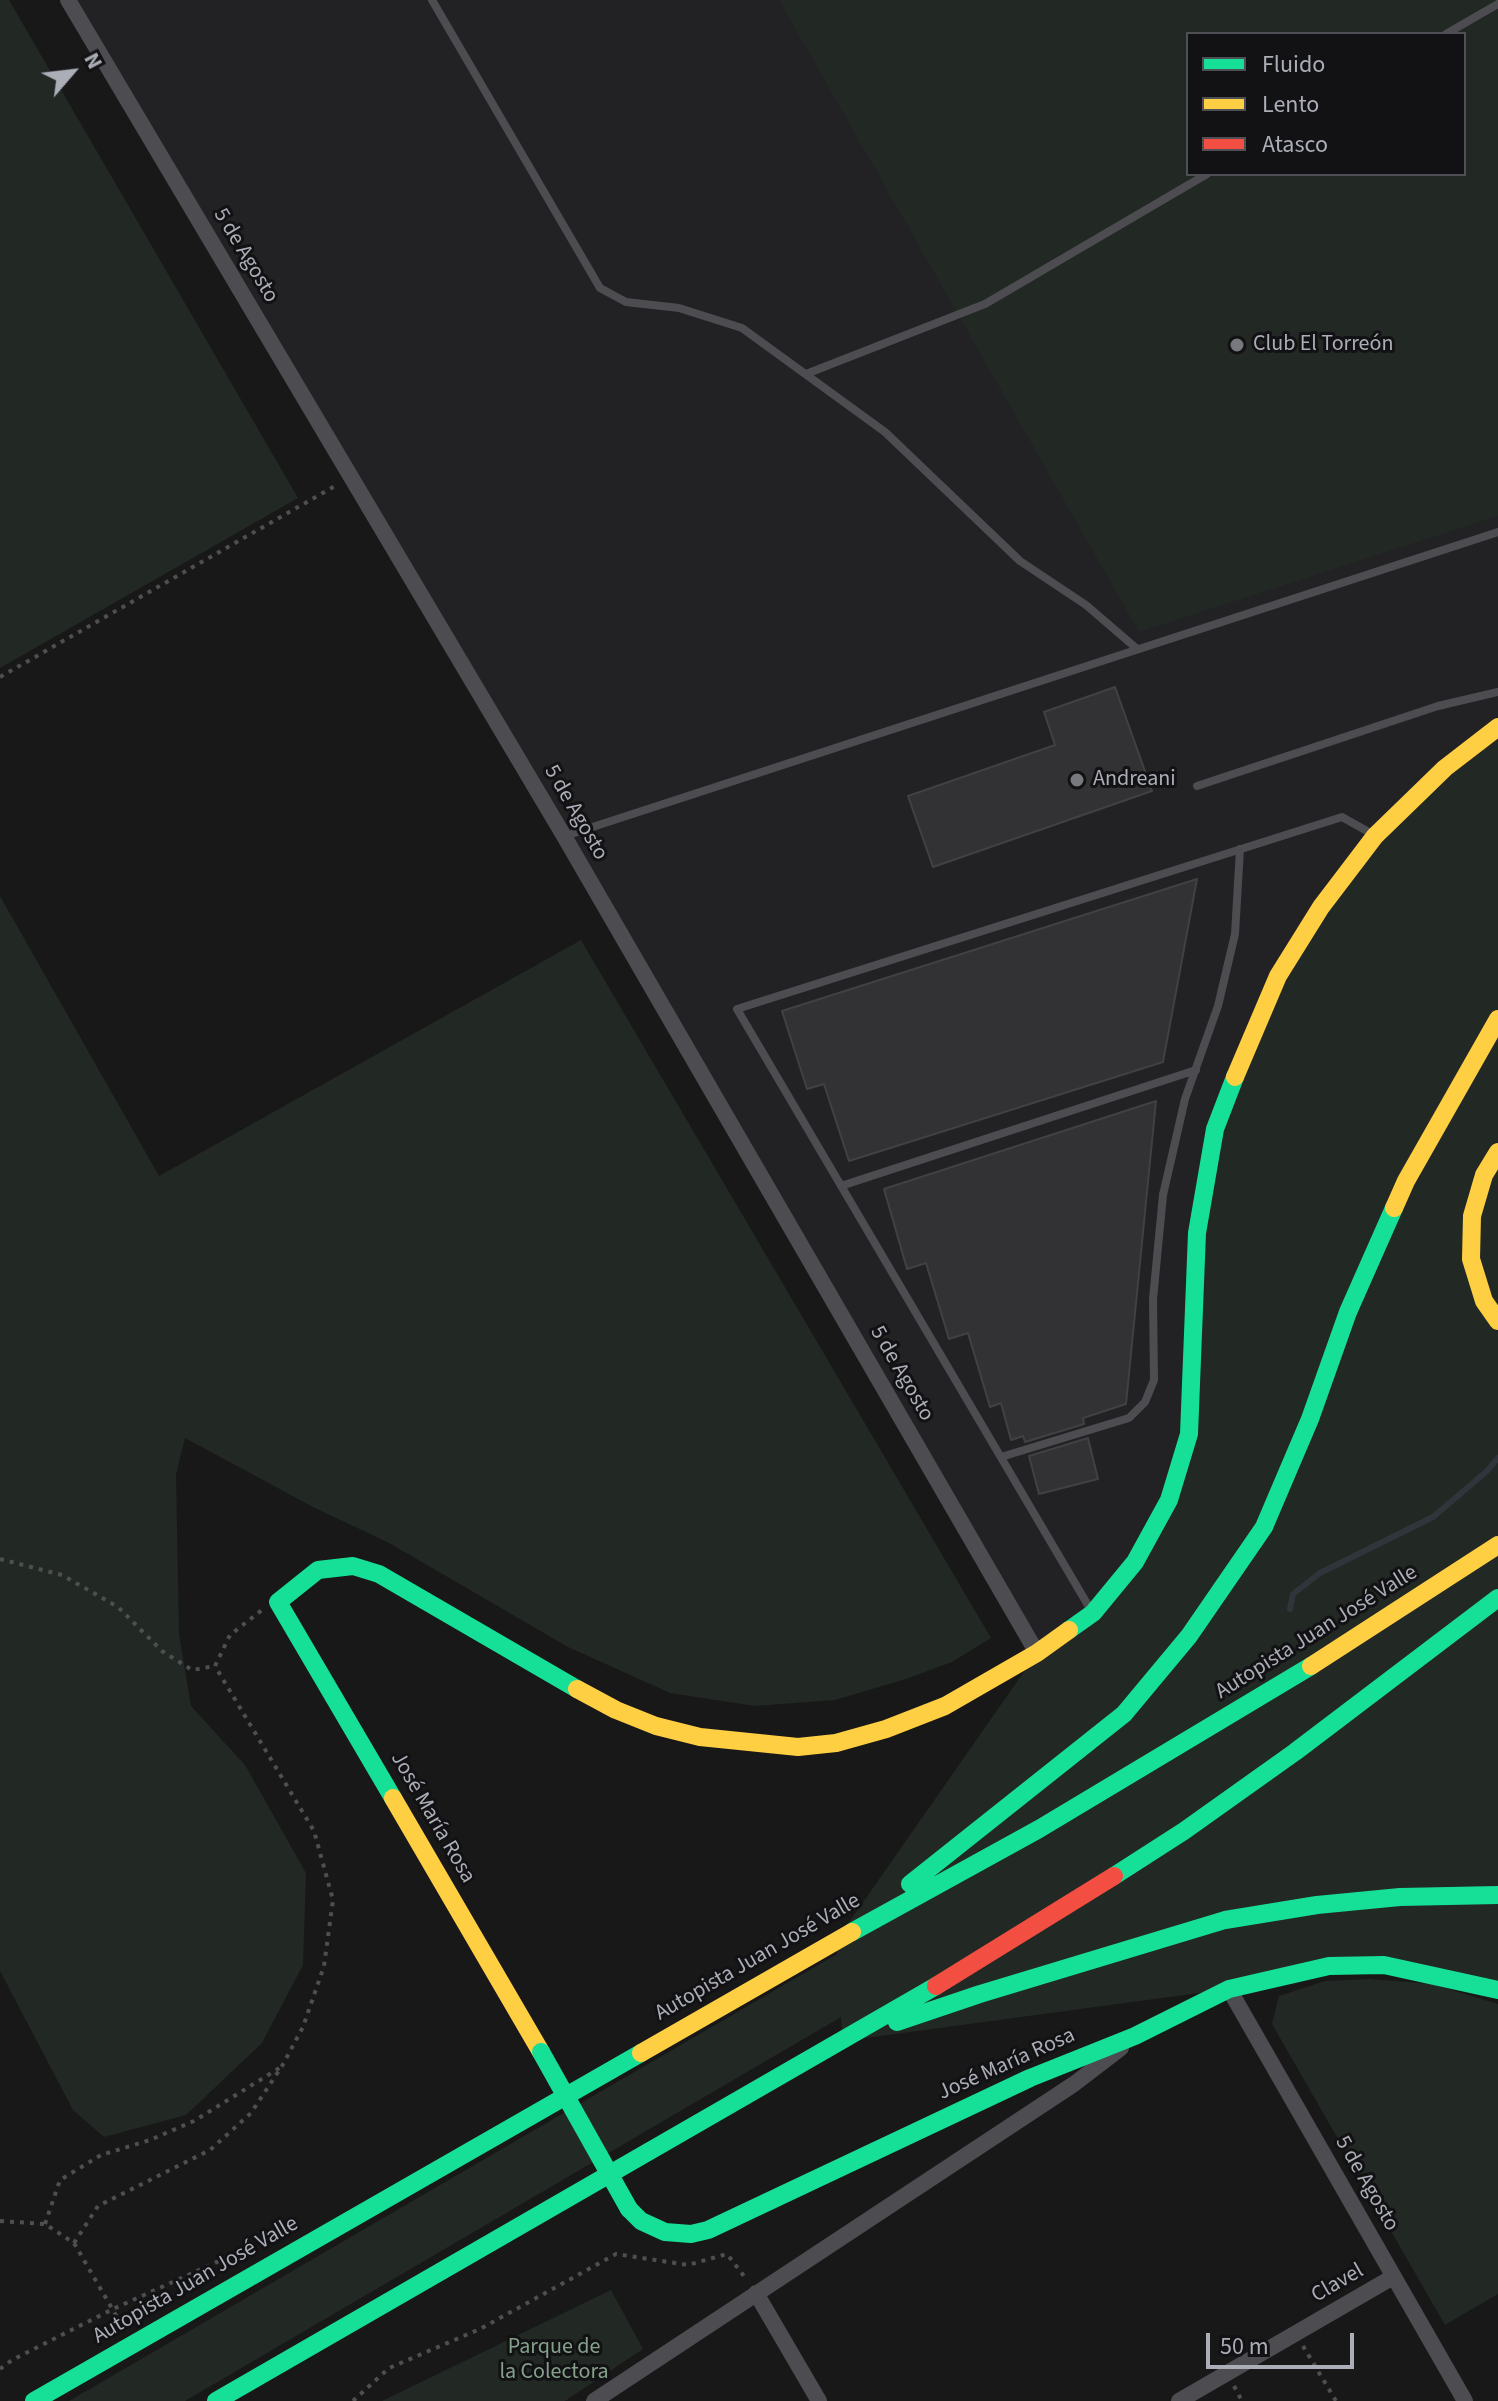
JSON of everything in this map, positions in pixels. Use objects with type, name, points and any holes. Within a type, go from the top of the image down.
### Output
[{"type":"main road","points":[[278,1602],[318,1570],[353,1566],[379,1574],[616,1710],[656,1726],[700,1737],[798,1747],[836,1743],[886,1729],[945,1706],[1037,1653],[1093,1613],[1135,1562],[1156,1525],[1169,1500],[1189,1434],[1197,1233],[1215,1129],[1247,1044],[1278,976],[1321,907],[1375,836],[1445,768],[1498,727]]},
{"type":"main road","points":[[836,1941],[1124,1714],[1189,1636],[1264,1527],[1310,1419],[1348,1312],[1406,1181],[1498,1019]]},
{"type":"main road","points":[[1498,1152],[1484,1175],[1472,1216],[1471,1259],[1484,1301],[1498,1321]]},
{"type":"main road","name":"Autopista Juan José Valle","points":[[34,2401],[836,1941],[1039,1829],[1325,1658],[1498,1545]]},
{"type":"main road","points":[[216,2401],[843,2041],[1075,1902],[1184,1831],[1295,1752],[1498,1598]]},
{"type":"main road","name":"José María Rosa","points":[[278,1602],[541,2052],[629,2209],[654,2229],[691,2234],[708,2230],[1030,2078],[1135,2036],[1229,1989],[1329,1966],[1384,1965],[1498,1990]]},
{"type":"main road","points":[[843,2041],[980,1994],[1225,1920],[1317,1905],[1400,1897],[1498,1895]]},
{"type":"main road","points":[[1454,1896],[1498,1908]]},
{"type":"street","name":"5 de Agosto","points":[[68,0],[564,836],[1037,1653]]},
{"type":"street","name":"5 de Agosto","points":[[1229,1989],[1465,2401]]},
{"type":"street","points":[[594,2401],[1074,2084],[1135,2036]]},
{"type":"street","name":"Clavel","points":[[1179,2401],[1393,2277]]},
{"type":"street","points":[[756,2293],[819,2401]]},
{"type":"lane","points":[[432,0],[600,288],[626,302],[679,308],[742,328],[885,432],[1020,561],[1086,605],[1136,648]]},
{"type":"lane","points":[[1449,32],[1498,4]]},
{"type":"lane","points":[[806,374],[985,304],[1204,176]]},
{"type":"lane","points":[[564,836],[1498,532]]},
{"type":"lane","points":[[1197,786],[1438,706],[1498,692]]},
{"type":"lane","points":[[1093,1613],[737,1009],[1342,817],[1375,836]]},
{"type":"lane","points":[[1001,1457],[1129,1418],[1145,1402],[1154,1380],[1153,1299],[1163,1195],[1185,1099],[1218,1006],[1235,934],[1240,849]]},
{"type":"lane","points":[[841,1186],[1196,1070]]},
{"type":"path","points":[[0,677],[351,477]]},
{"type":"path","points":[[0,1559],[62,1575],[118,1607],[162,1651],[192,1670],[215,1666]]},
{"type":"path","points":[[215,1666],[230,1635],[278,1602]]},
{"type":"path","points":[[74,2243],[98,2206],[210,2150],[251,2113],[303,2027],[324,1966],[333,1900],[314,1831],[215,1666]]},
{"type":"path","points":[[45,2224],[60,2180],[101,2155],[150,2140],[194,2121],[282,2066]]},
{"type":"path","points":[[0,2221],[45,2224],[74,2243],[133,2344]]},
{"type":"path","points":[[0,2369],[113,2309],[271,2237]]},
{"type":"path","points":[[353,2401],[389,2368],[480,2329],[616,2254],[688,2265],[727,2254],[756,2293]]},
{"type":"path","points":[[1296,2333],[1336,2401]]},
{"type":"shaded area","points":[[68,0],[1498,0],[1498,727],[1135,1562],[1037,1653]]},
{"type":"green space","points":[[0,0],[9,0],[298,498],[0,668]]},
{"type":"green space","name":"Club El Torreón","points":[[779,0],[1498,0],[1498,516],[1139,632]]},
{"type":"green space","points":[[1498,727],[1498,1990],[1384,1965],[843,2041],[841,2017],[185,2401],[69,2401],[837,1954],[836,1941],[1037,1653],[1135,1562],[1189,1434],[1197,1233],[1247,1044],[1375,836]]},
{"type":"green space","points":[[0,896],[159,1176],[581,940],[991,1638],[952,1662],[835,1700],[755,1706],[670,1693],[568,1647],[389,1543],[313,1507],[185,1438],[176,1475],[179,1634],[191,1706],[245,1765],[306,1873],[303,1965],[262,2043],[186,2115],[104,2137],[73,2110],[0,1971]]},
{"type":"green space","points":[[1370,1979],[1432,1984],[1498,2004],[1498,2294],[1445,2325],[1272,2024],[1279,1996],[1325,1981]]},
{"type":"green space","name":"Parque de la Colectora","points":[[611,2290],[643,2349],[565,2401],[382,2401]]},
{"type":"building","points":[[1115,687],[1152,791],[933,867],[908,796],[1055,745],[1044,712]]},
{"type":"building","points":[[1197,879],[1163,1062],[849,1161],[824,1084],[807,1089],[782,1011]]},
{"type":"building","points":[[1156,1101],[1126,1404],[1083,1418],[1084,1424],[1025,1442],[1023,1436],[1011,1440],[1001,1403],[990,1407],[968,1333],[949,1339],[926,1263],[907,1269],[884,1189]]},
{"type":"building","points":[[1088,1438],[1098,1479],[1039,1494],[1029,1456]]},
{"type":"waterway","points":[[1290,1609],[1293,1594],[1320,1573],[1433,1517],[1498,1458]]},
{"type":"traffic: fast","points":[[1069,1630],[1093,1613],[1135,1562],[1169,1500],[1189,1434],[1197,1233],[1215,1129],[1235,1077]]},
{"type":"traffic: fast","points":[[910,1884],[1124,1714],[1189,1636],[1264,1527],[1310,1419],[1348,1312],[1394,1208]]},
{"type":"traffic: fast","points":[[393,1798],[278,1602],[318,1570],[353,1566],[379,1574],[577,1689]]},
{"type":"traffic: fast","points":[[1114,1876],[1184,1831],[1295,1752],[1498,1598]]},
{"type":"traffic: fast","points":[[852,1932],[1039,1829],[1311,1666]]},
{"type":"traffic: fast","points":[[897,2022],[1225,1920],[1317,1905],[1400,1897],[1498,1895]]},
{"type":"traffic: fast","points":[[629,2209],[641,2221],[665,2232],[691,2234],[708,2230],[1030,2078],[1135,2036],[1229,1989],[1329,1966],[1384,1965],[1498,1990]]},
{"type":"traffic: fast","points":[[216,2401],[936,1986]]},
{"type":"traffic: fast","points":[[541,2052],[629,2209]]},
{"type":"traffic: fast","points":[[34,2401],[641,2053]]},
{"type":"traffic: slow","points":[[1235,1077],[1278,976],[1321,907],[1375,836],[1445,768],[1498,727]]},
{"type":"traffic: slow","points":[[1394,1208],[1406,1181],[1498,1019]]},
{"type":"traffic: slow","points":[[1498,1152],[1484,1175],[1472,1216],[1471,1259],[1484,1301],[1498,1321]]},
{"type":"traffic: slow","points":[[1311,1666],[1498,1545]]},
{"type":"traffic: slow","points":[[577,1689],[616,1710],[656,1726],[700,1737],[798,1747],[836,1743],[886,1729],[945,1706],[1037,1653],[1069,1630]]},
{"type":"traffic: slow","points":[[393,1798],[541,2052]]},
{"type":"traffic: slow","points":[[641,2053],[852,1932]]},
{"type":"traffic: jam","points":[[936,1986],[1114,1876]]},
{"type":"place","name":"Club El Torreón","points":[[1237,345]]},
{"type":"place","name":"Andreani","points":[[1077,780]]}]
